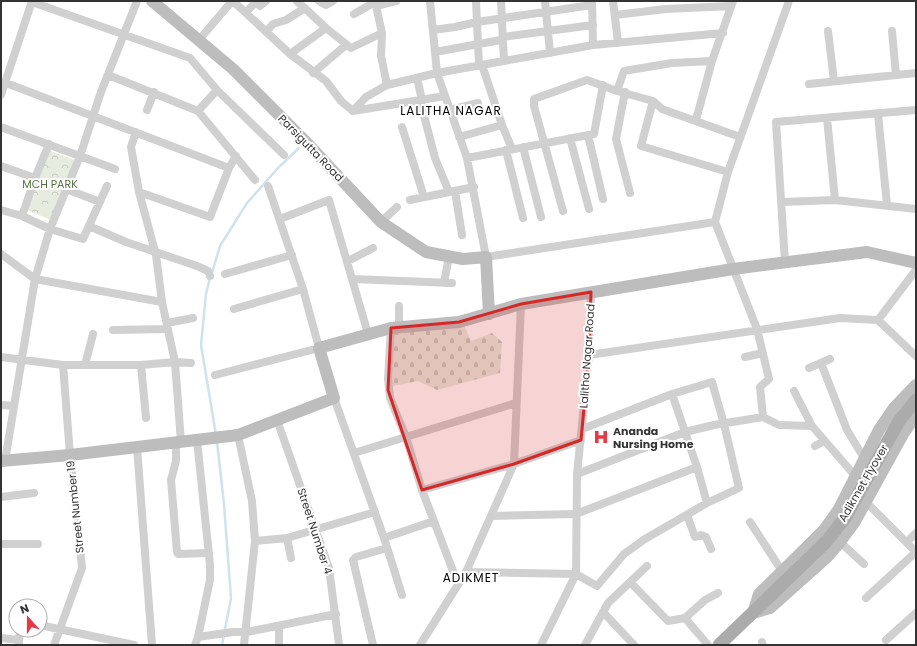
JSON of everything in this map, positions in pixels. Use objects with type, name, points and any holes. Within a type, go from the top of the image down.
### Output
[{"type":"main road","name":"Adikmet Flyover","points":[[719,645],[826,542],[845,518],[899,421],[916,400]]},
{"type":"street","points":[[1,95],[32,1],[122,35],[190,58],[217,90],[284,155]]},
{"type":"street","points":[[137,1],[122,35],[92,116],[80,156],[50,229],[35,279],[14,406],[5,441],[3,461],[70,455],[238,435],[334,398]]},
{"type":"street","name":"Parsigutta Road","points":[[152,1],[233,69],[297,133],[381,222],[426,252],[463,258],[486,257]]},
{"type":"street","points":[[199,40],[233,1],[290,54],[313,73],[326,81],[341,101],[353,111],[445,96]]},
{"type":"street","points":[[246,12],[256,2],[260,6],[266,1]]},
{"type":"street","points":[[297,1],[346,45],[355,47],[382,33]]},
{"type":"street","points":[[320,1],[326,5],[332,1]]},
{"type":"street","points":[[354,14],[375,3],[396,1]]},
{"type":"street","points":[[430,1],[437,73],[467,158],[474,187],[486,257],[489,314]]},
{"type":"street","points":[[476,1],[477,44],[481,65],[509,149],[523,218]]},
{"type":"street","points":[[501,1],[504,61]]},
{"type":"street","points":[[545,1],[550,53]]},
{"type":"street","points":[[613,1],[618,43]]},
{"type":"street","points":[[763,417],[760,387],[769,379],[763,353],[757,329],[715,222],[728,172],[789,1]]},
{"type":"street","points":[[375,3],[382,33],[381,56],[387,85]]},
{"type":"street","points":[[433,30],[592,3],[593,45]]},
{"type":"street","points":[[615,15],[732,4],[712,61],[696,120]]},
{"type":"street","points":[[267,31],[273,24],[286,20],[305,8]]},
{"type":"street","points":[[435,52],[501,40],[503,38],[593,25]]},
{"type":"street","points":[[290,54],[326,28]]},
{"type":"street","points":[[828,31],[834,81]]},
{"type":"street","points":[[892,31],[896,75]]},
{"type":"street","points":[[353,111],[366,97],[387,85],[437,73],[593,45],[723,33]]},
{"type":"street","points":[[313,73],[346,45]]},
{"type":"street","points":[[630,194],[616,139],[624,71],[672,63],[712,61]]},
{"type":"street","points":[[809,84],[916,73]]},
{"type":"street","points":[[108,75],[154,92],[198,111],[221,141],[236,156],[255,180]]},
{"type":"street","points":[[417,78],[435,158],[452,191],[462,235]]},
{"type":"street","points":[[563,211],[534,106],[534,99],[587,80],[621,92],[653,100],[662,109],[696,120],[740,138]]},
{"type":"street","points":[[6,83],[229,168]]},
{"type":"street","points":[[467,158],[594,134],[603,85]]},
{"type":"street","points":[[198,111],[217,90]]},
{"type":"street","points":[[147,110],[154,92]]},
{"type":"street","points":[[653,100],[641,146],[728,172]]},
{"type":"street","points":[[450,110],[478,103]]},
{"type":"street","points":[[785,262],[776,122],[916,110]]},
{"type":"street","points":[[878,114],[887,204]]},
{"type":"street","points":[[827,118],[835,200]]},
{"type":"street","points":[[459,137],[502,126]]},
{"type":"street","points":[[1,127],[115,169]]},
{"type":"street","points":[[402,127],[424,197]]},
{"type":"street","points":[[136,132],[131,147],[139,192],[155,252],[162,302],[175,362],[178,442],[176,461],[171,480],[177,552],[178,554],[209,553]]},
{"type":"street","points":[[588,135],[603,199]]},
{"type":"street","points":[[570,138],[589,209]]},
{"type":"street","points":[[22,216],[49,144]]},
{"type":"street","points":[[523,147],[541,216]]},
{"type":"street","points":[[139,192],[210,217],[229,168],[236,156]]},
{"type":"street","points":[[1,166],[35,178]]},
{"type":"street","points":[[1,210],[22,216],[50,229],[81,239],[84,238],[107,186]]},
{"type":"street","points":[[268,186],[303,289],[334,398],[384,538],[402,595]]},
{"type":"street","points":[[410,200],[474,187]]},
{"type":"street","points":[[66,189],[100,202]]},
{"type":"street","points":[[280,219],[329,200],[368,334]]},
{"type":"street","points":[[782,202],[835,200],[887,204],[916,209]]},
{"type":"street","points":[[381,222],[397,207]]},
{"type":"street","points":[[486,257],[715,222]]},
{"type":"street","points":[[89,226],[155,252],[197,266],[208,271],[210,276]]},
{"type":"street","points":[[348,261],[373,248]]},
{"type":"street","name":"Lalitha Nagar Road","points":[[541,645],[576,574],[577,474],[589,354],[591,292],[733,269],[867,252],[916,262]]},
{"type":"street","points":[[1,254],[35,279],[162,302]]},
{"type":"street","points":[[225,274],[292,255]]},
{"type":"street","points":[[353,279],[448,283],[449,256]]},
{"type":"street","points":[[878,320],[916,270]]},
{"type":"street","points":[[234,309],[303,289]]},
{"type":"street","points":[[215,375],[395,328],[459,322],[521,304],[591,292]]},
{"type":"street","points":[[420,645],[466,572],[514,464],[521,304]]},
{"type":"street","points":[[399,306],[388,390],[406,437],[422,490],[458,584]]},
{"type":"street","points":[[113,330],[167,326],[193,318]]},
{"type":"street","points":[[589,354],[840,318],[878,320],[916,356]]},
{"type":"street","points":[[85,365],[93,334]]},
{"type":"street","points":[[745,357],[763,353]]},
{"type":"street","points":[[1,357],[63,365],[141,366],[175,362],[191,363]]},
{"type":"street","points":[[809,368],[830,359]]},
{"type":"street","points":[[821,363],[847,430],[864,458]]},
{"type":"street","name":"Street Number 19","points":[[54,645],[58,629],[82,568],[70,455],[63,365]]},
{"type":"street","points":[[141,366],[146,418]]},
{"type":"street","points":[[466,572],[576,574],[597,586],[624,554],[645,539],[707,503],[739,488],[724,424],[712,382],[672,394],[582,429]]},
{"type":"street","points":[[916,385],[894,408],[879,430],[839,509],[824,530],[759,594],[754,612],[770,608],[827,557],[840,542],[866,502],[903,434],[916,415]]},
{"type":"street","points":[[794,391],[812,426],[824,441],[856,474],[866,502],[916,552],[866,598]]},
{"type":"street","points":[[672,394],[697,467],[707,503]]},
{"type":"street","points":[[354,453],[516,404]]},
{"type":"street","points":[[1,405],[14,406]]},
{"type":"street","points":[[577,474],[685,432],[724,424],[763,417],[779,425],[812,426]]},
{"type":"street","name":"Street Number 4","points":[[277,420],[329,568],[339,645]]},
{"type":"street","points":[[238,435],[252,501],[255,541],[247,632],[244,645]]},
{"type":"street","points":[[196,641],[210,580],[209,553],[197,440]]},
{"type":"street","points":[[422,490],[514,464],[581,440]]},
{"type":"street","points":[[815,446],[824,441]]},
{"type":"street","points":[[137,447],[152,645]]},
{"type":"street","points":[[492,516],[576,514],[697,467]]},
{"type":"street","points":[[1,497],[34,493]]},
{"type":"street","points":[[255,541],[287,538],[375,512]]},
{"type":"street","points":[[687,515],[695,537],[701,535],[706,537],[711,549]]},
{"type":"street","points":[[384,538],[434,521]]},
{"type":"street","points":[[750,522],[782,571]]},
{"type":"street","points":[[907,542],[916,533]]},
{"type":"street","points":[[287,538],[291,558]]},
{"type":"street","points":[[840,542],[864,564]]},
{"type":"street","points":[[1,544],[38,544]]},
{"type":"street","points":[[373,645],[353,560],[356,557],[387,548]]},
{"type":"street","points":[[585,645],[608,603],[647,566]]},
{"type":"street","points":[[630,582],[668,621],[685,618],[705,600],[718,593]]},
{"type":"street","points":[[603,612],[634,645]]},
{"type":"street","points":[[886,640],[916,613]]},
{"type":"street","points":[[196,641],[214,635],[233,632],[247,632],[336,614]]},
{"type":"street","points":[[685,618],[708,645]]},
{"type":"street","points":[[48,626],[134,645]]},
{"type":"street","points":[[279,626],[279,645]]},
{"type":"street","points":[[1,638],[19,642]]},
{"type":"highlighted area","points":[[591,292],[589,355],[581,440],[514,464],[422,490],[388,390],[391,328],[459,322],[521,304]]},
{"type":"green space","name":"MCH PARK","points":[[48,150],[77,161],[51,220],[22,208]]},
{"type":"green space","points":[[463,323],[471,341],[492,333],[502,342],[500,373],[437,390],[418,381],[393,386],[391,379],[393,331]]},
{"type":"waterway","points":[[212,273],[220,246],[247,203],[278,168],[299,148]]},
{"type":"waterway","points":[[210,278],[206,294],[201,345],[216,435]]},
{"type":"waterway","points":[[217,442],[224,504],[231,598],[222,645]]},
{"type":"place","name":"Ananda Nursing Home","points":[[601,437]]},
{"type":"district","name":"LALITHA NAGAR","points":[[451,110]]},
{"type":"district","name":"ADIKMET","points":[[471,577]]}]
